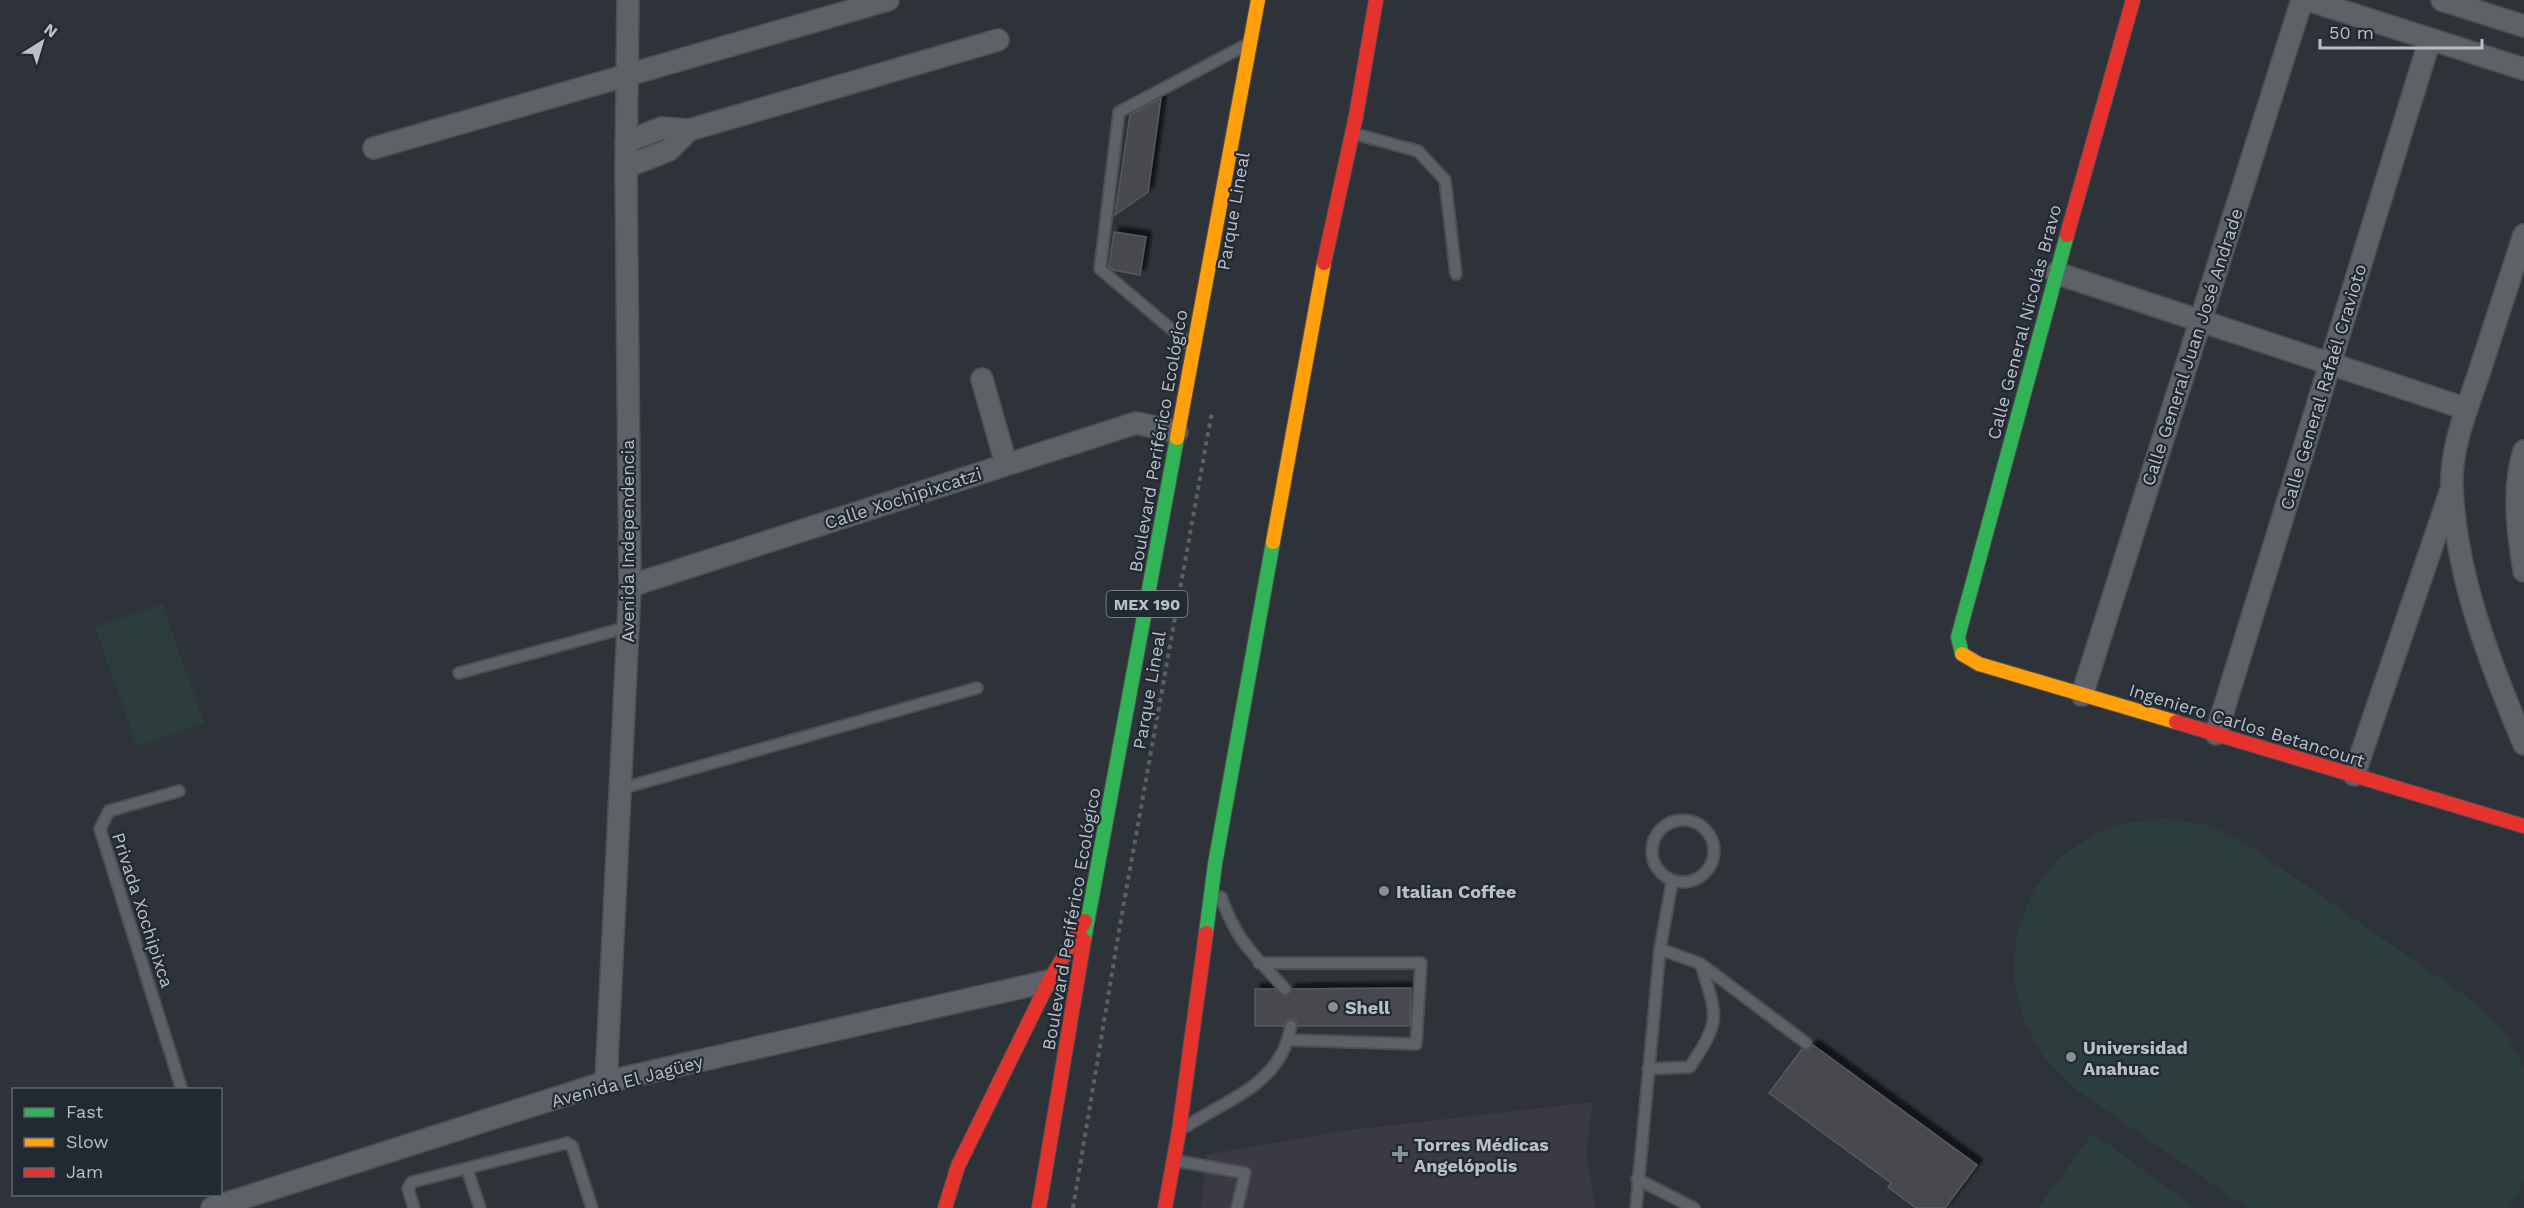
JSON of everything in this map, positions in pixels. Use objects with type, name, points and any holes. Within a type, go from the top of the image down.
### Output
[{"type":"main road","name":"Boulevard Periférico Ecológico","points":[[1039,1208],[1088,916],[1258,0]]},
{"type":"main road","points":[[1165,1208],[1179,1131],[1215,864],[1320,285],[1356,116],[1376,0]]},
{"type":"main road","name":"Calle General Nicolás Bravo","points":[[1961,654],[1958,637],[2055,273],[2133,0]]},
{"type":"main road","points":[[1356,116],[1370,97],[1377,73]]},
{"type":"main road","name":"Ingeniero Carlos Betancourt","points":[[1961,654],[1979,664],[2524,826]]},
{"type":"main road","points":[[945,1208],[958,1166],[1048,981],[1088,916]]},
{"type":"street","name":"Avenida Independencia","points":[[606,1082],[630,586],[626,167],[628,0]]},
{"type":"street","points":[[374,148],[888,0]]},
{"type":"street","name":"Calle General Juan José Andrade","points":[[2082,694],[2302,0]]},
{"type":"street","points":[[2308,0],[2524,69]]},
{"type":"street","points":[[2442,0],[2524,26]]},
{"type":"street","name":"Calle General Rafaél Cravioto","points":[[2216,734],[2430,39]]},
{"type":"street","points":[[626,141],[662,128],[689,130],[998,40]]},
{"type":"street","points":[[626,167],[669,150],[689,130]]},
{"type":"street","points":[[2524,235],[2467,409],[2455,455],[2452,487],[2465,582],[2501,688],[2524,744]]},
{"type":"street","points":[[2055,273],[2467,409]]},
{"type":"street","points":[[982,379],[1006,464]]},
{"type":"street","name":"Calle Xochipixcatzi","points":[[630,586],[1136,423],[1177,432]]},
{"type":"street","points":[[2524,451],[2520,462],[2517,528],[2524,571]]},
{"type":"street","points":[[2354,775],[2452,487]]},
{"type":"street","name":"Avenida El Jagüey","points":[[216,1203],[606,1082],[1048,981]]},
{"type":"lane","points":[[1193,348],[1100,268],[1119,112],[1249,44]]},
{"type":"lane","points":[[1352,134],[1418,151],[1445,180],[1456,274]]},
{"type":"lane","points":[[459,673],[628,627]]},
{"type":"lane","points":[[620,789],[977,688]]},
{"type":"lane","name":"Privada Xochipixca","points":[[179,791],[109,811],[100,829],[182,1088]]},
{"type":"lane","points":[[1678,820],[1697,823],[1711,836],[1715,856],[1706,873],[1689,883],[1672,882],[1655,867],[1652,847],[1660,829],[1678,820]]},
{"type":"lane","points":[[1215,864],[1227,915],[1247,950],[1285,989]]},
{"type":"lane","points":[[1636,1208],[1660,949],[1672,882]]},
{"type":"lane","points":[[1660,949],[1701,964],[1806,1043]]},
{"type":"lane","points":[[1259,963],[1421,963],[1416,1044],[1288,1040]]},
{"type":"lane","points":[[1648,1069],[1690,1066],[1712,1033],[1715,1011],[1701,964]]},
{"type":"lane","points":[[1179,1131],[1267,1076],[1283,1055],[1291,1026]]},
{"type":"lane","points":[[414,1208],[408,1189],[412,1182],[567,1143],[572,1146],[592,1208]]},
{"type":"lane","points":[[1174,1160],[1245,1173],[1237,1208]]},
{"type":"lane","points":[[467,1169],[480,1208]]},
{"type":"lane","points":[[1637,1179],[1694,1208]]},
{"type":"path","name":"Parque Lineal","points":[[1073,1208],[1120,925],[1213,405]]},
{"type":"shaded area","points":[[162,604],[204,723],[137,746],[95,627]]},
{"type":"shaded area","points":[[2164,818],[2208,825],[2248,845],[2471,1000],[2504,1031],[2524,1066],[2524,1182],[2509,1208],[2247,1208],[2077,1090],[2045,1059],[2023,1020],[2013,977],[2017,932],[2033,891],[2061,856],[2099,832],[2120,824]]},
{"type":"shaded area","name":"Torres Médicas Angelópolis","points":[[1593,1102],[1586,1153],[1595,1208],[1201,1208],[1207,1155],[1341,1131]]},
{"type":"shaded area","points":[[2093,1133],[2195,1208],[2038,1208]]},
{"type":"building","points":[[1161,98],[1148,192],[1115,215],[1130,115]]},
{"type":"building","points":[[1114,232],[1146,237],[1140,275],[1113,270],[1109,266]]},
{"type":"building","name":"Shell","points":[[1411,988],[1410,1026],[1298,1026],[1296,1020],[1290,1019],[1283,1026],[1255,1026],[1255,989],[1275,989],[1286,996],[1292,989]]},
{"type":"building","points":[[1813,1045],[1977,1165],[1945,1208],[1916,1208],[1888,1187],[1891,1183],[1769,1093],[1802,1049],[1808,1050]]},
{"type":"traffic: fast","points":[[1962,654],[1958,637],[2067,235]]},
{"type":"traffic: fast","points":[[1084,940],[1177,438]]},
{"type":"traffic: fast","points":[[1206,933],[1215,864],[1273,542]]},
{"type":"traffic: slow","points":[[1177,438],[1258,0]]},
{"type":"traffic: slow","points":[[1273,542],[1324,263]]},
{"type":"traffic: slow","points":[[1962,654],[1979,664],[2176,722]]},
{"type":"traffic: jam","points":[[1324,263],[1356,116],[1376,0]]},
{"type":"traffic: jam","points":[[2067,235],[2133,0]]},
{"type":"traffic: jam","points":[[2176,722],[2524,826]]},
{"type":"traffic: jam","points":[[945,1208],[958,1166],[1049,981],[1085,921]]},
{"type":"traffic: jam","points":[[1165,1208],[1179,1131],[1206,933]]},
{"type":"traffic: jam","points":[[1039,1208],[1084,940]]},
{"type":"place","name":"Italian Coffee","points":[[1384,891]]},
{"type":"place","name":"Shell","points":[[1333,1007]]},
{"type":"place","name":"Universidad Anahuac","points":[[2071,1057]]},
{"type":"place","name":"Torres Médicas Angelópolis","points":[[1400,1154]]}]
